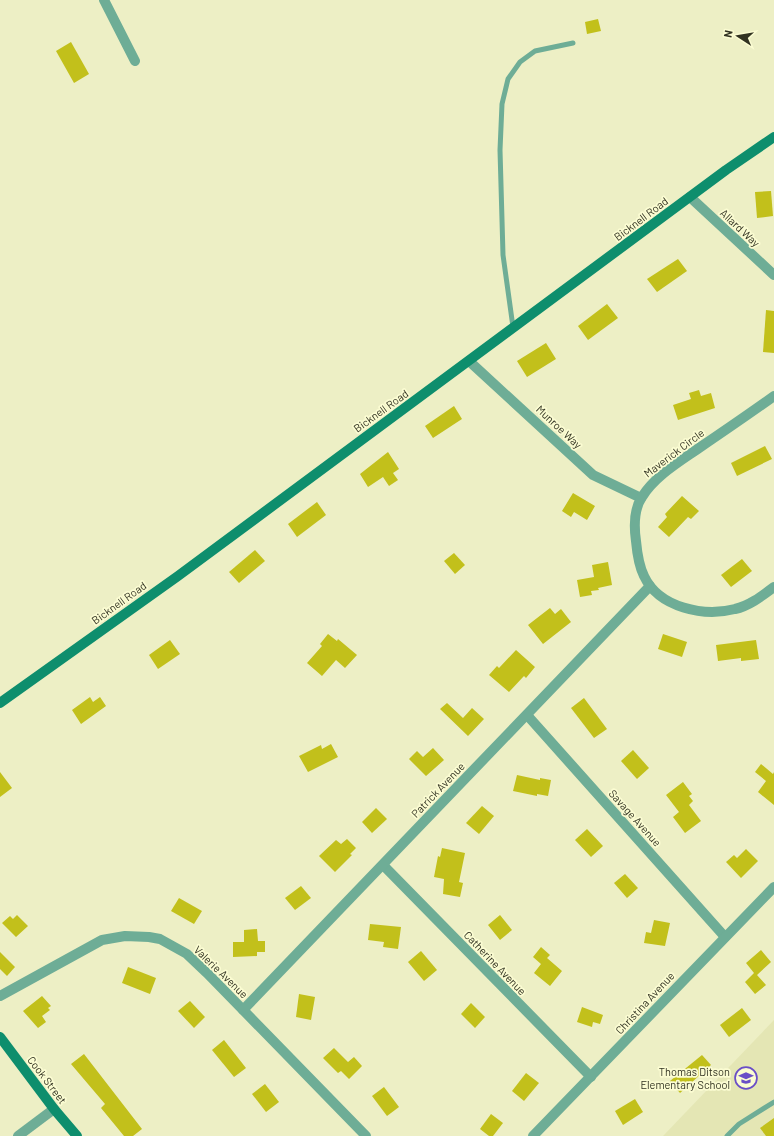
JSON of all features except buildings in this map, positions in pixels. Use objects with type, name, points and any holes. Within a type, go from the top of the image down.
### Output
[{"type":"street","points":[[104,0],[135,61]]},
{"type":"street","name":"Bicknell Road","points":[[0,703],[178,576],[690,197],[774,137]]},
{"type":"street","name":"Allard Way","points":[[690,197],[774,275]]},
{"type":"street","name":"Munroe Way","points":[[469,361],[593,475],[641,498]]},
{"type":"street","name":"Maverick Circle","points":[[774,396],[673,466],[647,489],[637,508],[635,535],[636,549],[644,576],[650,586],[664,597],[686,609],[711,612],[735,609],[748,604],[774,588]]},
{"type":"street","name":"Patrick Avenue","points":[[243,1010],[650,586]]},
{"type":"street","name":"Savage Avenue","points":[[527,715],[724,937]]},
{"type":"street","name":"Catherine Avenue","points":[[383,865],[591,1077]]},
{"type":"street","name":"Christina Avenue","points":[[533,1136],[774,887]]},
{"type":"street","name":"Valerie Avenue","points":[[0,996],[102,940],[125,936],[149,936],[160,939],[187,954],[366,1136]]},
{"type":"street","name":"Cook Street","points":[[0,1037],[54,1110],[77,1136]]},
{"type":"street","points":[[18,1136],[54,1110]]},
{"type":"lane","points":[[514,328],[504,255],[500,150],[502,104],[508,79],[520,62],[535,51],[573,43]]},
{"type":"lane","points":[[727,1136],[739,1124],[774,1102]]},
{"type":"shaded area","name":"Thomas Ditson Elementary School","points":[[774,1020],[774,1136],[663,1136]]},
{"type":"place","name":"Thomas Ditson Elementary School","points":[[746,1078]]}]
